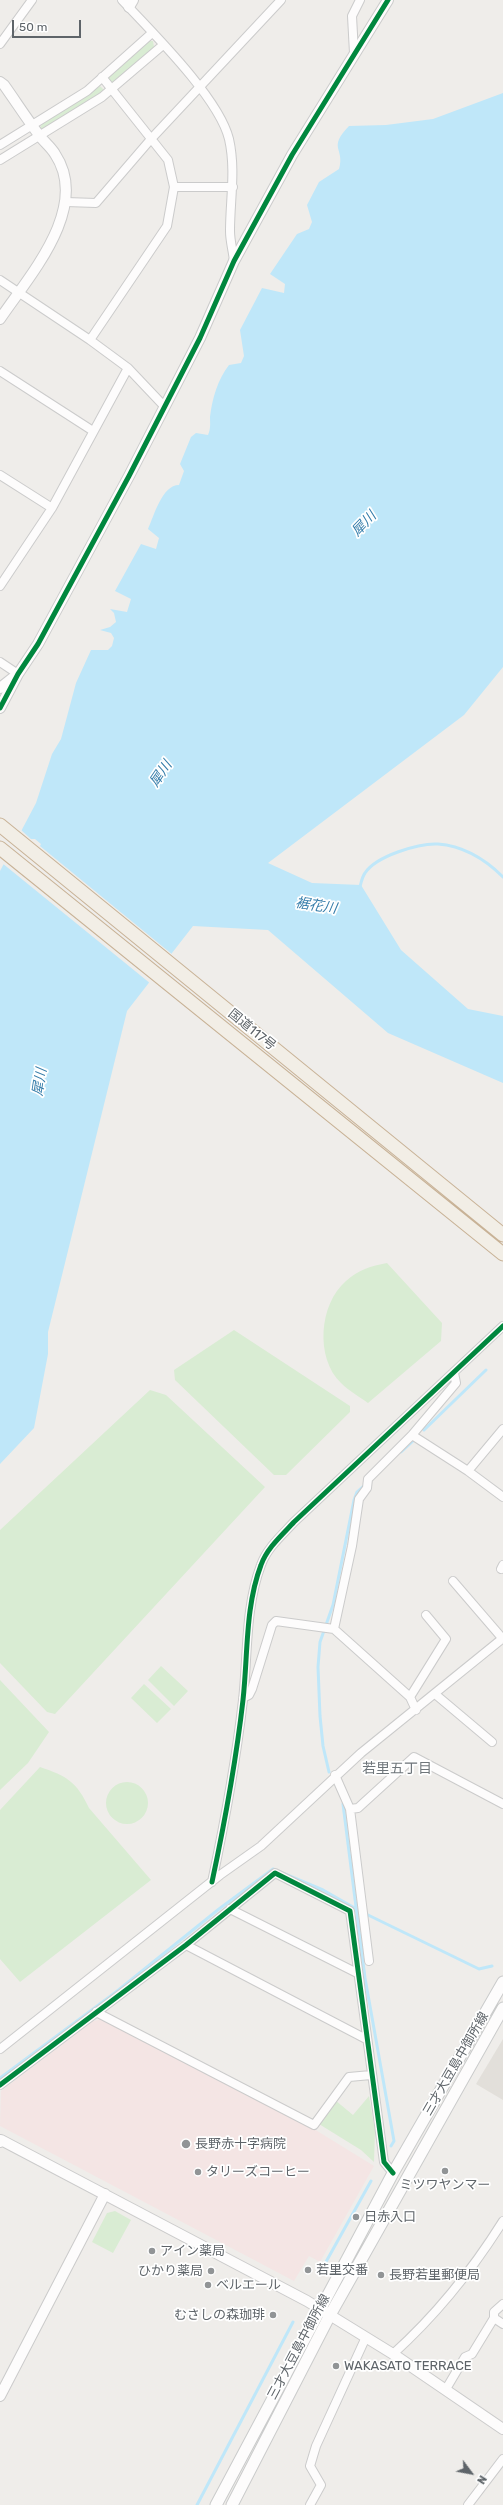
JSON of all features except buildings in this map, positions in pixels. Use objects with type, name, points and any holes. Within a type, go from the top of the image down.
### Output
[{"type":"highway","name":"国道117号","points":[[0,825],[503,1235]]},
{"type":"highway","name":"国道117号","points":[[0,848],[503,1254]]},
{"type":"main road","name":"三才大豆島中御所線","points":[[216,2505],[319,2308],[393,2173],[503,1982]]},
{"type":"main road","name":"三才大豆島中御所線","points":[[232,2505],[330,2315],[503,2008]]},
{"type":"street","points":[[0,44],[32,0]]},
{"type":"street","points":[[66,202],[96,203],[151,139],[281,0]]},
{"type":"street","points":[[354,53],[352,16],[360,0]]},
{"type":"street","points":[[0,708],[18,674],[38,644],[89,551],[200,338],[234,261],[292,155],[388,0]]},
{"type":"street","points":[[128,2],[152,33],[200,87],[217,111],[229,138],[233,187],[230,232],[234,261]]},
{"type":"street","points":[[0,145],[87,91],[152,33]]},
{"type":"street","points":[[2,157],[40,136],[111,89],[163,45]]},
{"type":"street","points":[[90,340],[168,226],[174,187],[168,160],[102,77]]},
{"type":"street","points":[[0,82],[4,85],[40,136],[56,154],[63,171],[66,202],[60,227],[0,320]]},
{"type":"street","points":[[174,187],[233,187]]},
{"type":"street","points":[[0,280],[90,340],[128,368],[164,406]]},
{"type":"street","points":[[0,586],[52,508],[128,368]]},
{"type":"street","points":[[0,371],[93,431]]},
{"type":"street","points":[[0,475],[52,508]]},
{"type":"street","points":[[0,662],[18,674]]},
{"type":"street","points":[[0,688],[18,674]]},
{"type":"street","points":[[212,1882],[231,1793],[243,1698],[250,1614],[254,1585],[261,1563],[273,1545],[294,1522],[503,1326]]},
{"type":"street","points":[[328,1628],[352,1546],[359,1500],[368,1488],[368,1479],[412,1435],[456,1383],[454,1373]]},
{"type":"street","points":[[468,1471],[503,1429]]},
{"type":"street","points":[[412,1435],[468,1471],[503,1497]]},
{"type":"street","points":[[0,2049],[212,1882],[261,1846],[335,1775],[503,1638],[453,1581]]},
{"type":"street","points":[[410,1697],[446,1639],[426,1615]]},
{"type":"street","points":[[243,1698],[249,1695],[252,1689],[272,1625],[276,1620],[328,1628],[410,1697],[416,1710]]},
{"type":"street","points":[[436,1694],[492,1742]]},
{"type":"street","points":[[350,1809],[358,1808],[414,1757],[503,1804]]},
{"type":"street","points":[[335,1775],[350,1809],[369,1961]]},
{"type":"street","points":[[0,2085],[186,1945],[275,1873],[350,1910],[357,1973],[384,2162],[393,2173]]},
{"type":"street","points":[[230,1909],[357,1973]]},
{"type":"street","points":[[186,1945],[366,2039]]},
{"type":"street","points":[[96,2012],[314,2125],[349,2077],[371,2074]]},
{"type":"street","points":[[0,2140],[319,2308],[393,2354],[503,2429]]},
{"type":"street","points":[[0,2396],[105,2194]]},
{"type":"street","points":[[393,2354],[421,2328],[488,2244],[503,2221]]},
{"type":"street","points":[[446,2389],[465,2357],[472,2354],[494,2318],[494,2312],[503,2304]]},
{"type":"street","points":[[494,2318],[503,2324]]},
{"type":"street","points":[[310,2505],[321,2485],[310,2466],[316,2446],[366,2337]]},
{"type":"street","points":[[471,2504],[503,2459]]},
{"type":"shaded area","name":"長野赤十字病院","points":[[103,2019],[314,2129],[374,2166],[320,2262],[309,2256],[294,2281],[0,2126],[1,2091],[93,2021]]},
{"type":"shaded area","points":[[503,2039],[503,2100],[476,2084]]},
{"type":"green space","points":[[149,41],[153,41],[154,47],[113,83],[107,81],[108,77]]},
{"type":"green space","points":[[100,86],[104,90],[102,93],[44,131],[40,128],[43,122]]},
{"type":"green space","points":[[387,1263],[442,1323],[441,1341],[368,1403],[344,1386],[333,1372],[327,1360],[324,1346],[324,1331],[330,1303],[337,1291],[346,1281],[365,1269]]},
{"type":"green space","points":[[234,1330],[350,1406],[350,1412],[286,1475],[274,1475],[175,1380],[174,1370]]},
{"type":"green space","points":[[150,1390],[166,1395],[265,1487],[55,1714],[47,1712],[0,1663],[0,1530]]},
{"type":"green space","points":[[161,1666],[188,1691],[174,1706],[148,1680]]},
{"type":"green space","points":[[0,1680],[49,1732],[28,1763],[0,1790]]},
{"type":"green space","points":[[144,1684],[171,1709],[157,1723],[131,1698]]},
{"type":"green space","points":[[40,1767],[64,1777],[75,1786],[85,1799],[89,1808],[151,1880],[20,1982],[0,1959],[0,1810]]},
{"type":"green space","points":[[127,1782],[142,1788],[148,1803],[142,1818],[127,1824],[112,1818],[106,1803],[112,1788]]},
{"type":"green space","points":[[369,2096],[375,2131],[374,2162],[361,2150],[319,2124],[335,2100],[353,2115]]},
{"type":"green space","points":[[115,2211],[131,2220],[113,2253],[92,2242],[107,2213]]},
{"type":"water","points":[[503,93],[503,667],[464,715],[268,863],[312,883],[361,885],[401,950],[468,1009],[503,1016],[503,1083],[388,1033],[268,930],[193,926],[127,1011],[48,1332],[48,1354],[34,1428],[0,1464],[0,871],[36,803],[52,754],[61,739],[76,683],[91,650],[108,650],[112,646],[114,638],[111,633],[100,630],[110,627],[116,622],[114,613],[110,609],[127,612],[131,599],[115,591],[141,544],[156,549],[159,538],[148,529],[159,502],[168,490],[173,486],[179,485],[184,471],[180,464],[191,437],[196,433],[208,435],[214,396],[225,371],[229,365],[241,363],[244,356],[240,330],[262,288],[284,293],[285,284],[270,274],[297,234],[309,229],[312,222],[307,205],[319,182],[339,169],[340,156],[338,144],[342,134],[349,126],[386,125],[433,119]]},
{"type":"pier","points":[[20,829],[31,839],[35,839],[41,844],[40,846],[173,955],[151,984],[2,863]]},
{"type":"waterway","points":[[360,887],[365,873],[378,861],[409,848],[430,844],[456,847],[473,854],[496,870],[503,877]]},
{"type":"waterway","points":[[424,1430],[486,1370]]},
{"type":"waterway","points":[[401,1452],[413,1441]]},
{"type":"waterway","points":[[329,1772],[323,1746],[320,1716],[318,1667],[320,1642],[333,1605],[354,1500],[357,1492],[366,1484]]},
{"type":"waterway","points":[[343,1804],[365,1978],[394,2141],[391,2146]]},
{"type":"waterway","points":[[0,2078],[116,1992],[219,1909],[273,1869],[323,1890],[360,1911]]},
{"type":"waterway","points":[[366,1914],[479,1969],[492,1966]]},
{"type":"waterway","points":[[322,2269],[371,2181]]},
{"type":"waterway","points":[[197,2505],[293,2322]]},
{"type":"cycle path","points":[[0,708],[18,674],[38,644],[129,476],[200,338],[234,261],[292,155],[388,0]]},
{"type":"cycle path","points":[[212,1882],[226,1814],[237,1746],[245,1683],[248,1631],[252,1597],[261,1565],[267,1553],[294,1522],[503,1326]]},
{"type":"cycle path","points":[[0,2085],[186,1945],[275,1873],[350,1911],[384,2162],[393,2173]]},
{"type":"place","name":"長野赤十字病院","points":[[186,2144]]},
{"type":"place","name":"ミツワヤンマー","points":[[445,2171]]},
{"type":"place","name":"タリーズコーヒー","points":[[198,2172]]},
{"type":"place","name":"日赤入口","points":[[356,2217]]},
{"type":"place","name":"アイン薬局","points":[[152,2251]]},
{"type":"place","name":"若里交番","points":[[308,2270]]},
{"type":"place","name":"ひかり薬局","points":[[211,2271]]},
{"type":"place","name":"長野若里郵便局","points":[[381,2275]]},
{"type":"place","name":"ベルエール","points":[[208,2285]]},
{"type":"place","name":"むさしの森珈琲","points":[[273,2315]]},
{"type":"place","name":"WAKASATO TERRACE","points":[[336,2366]]},
{"type":"district","name":"若里五丁目","points":[[397,1769]]},
{"type":"water label","name":"犀川","points":[[364,524]]},
{"type":"water label","name":"犀川","points":[[161,774]]},
{"type":"water label","name":"裾花川","points":[[316,906]]},
{"type":"water label","name":"犀川","points":[[40,1082]]}]
